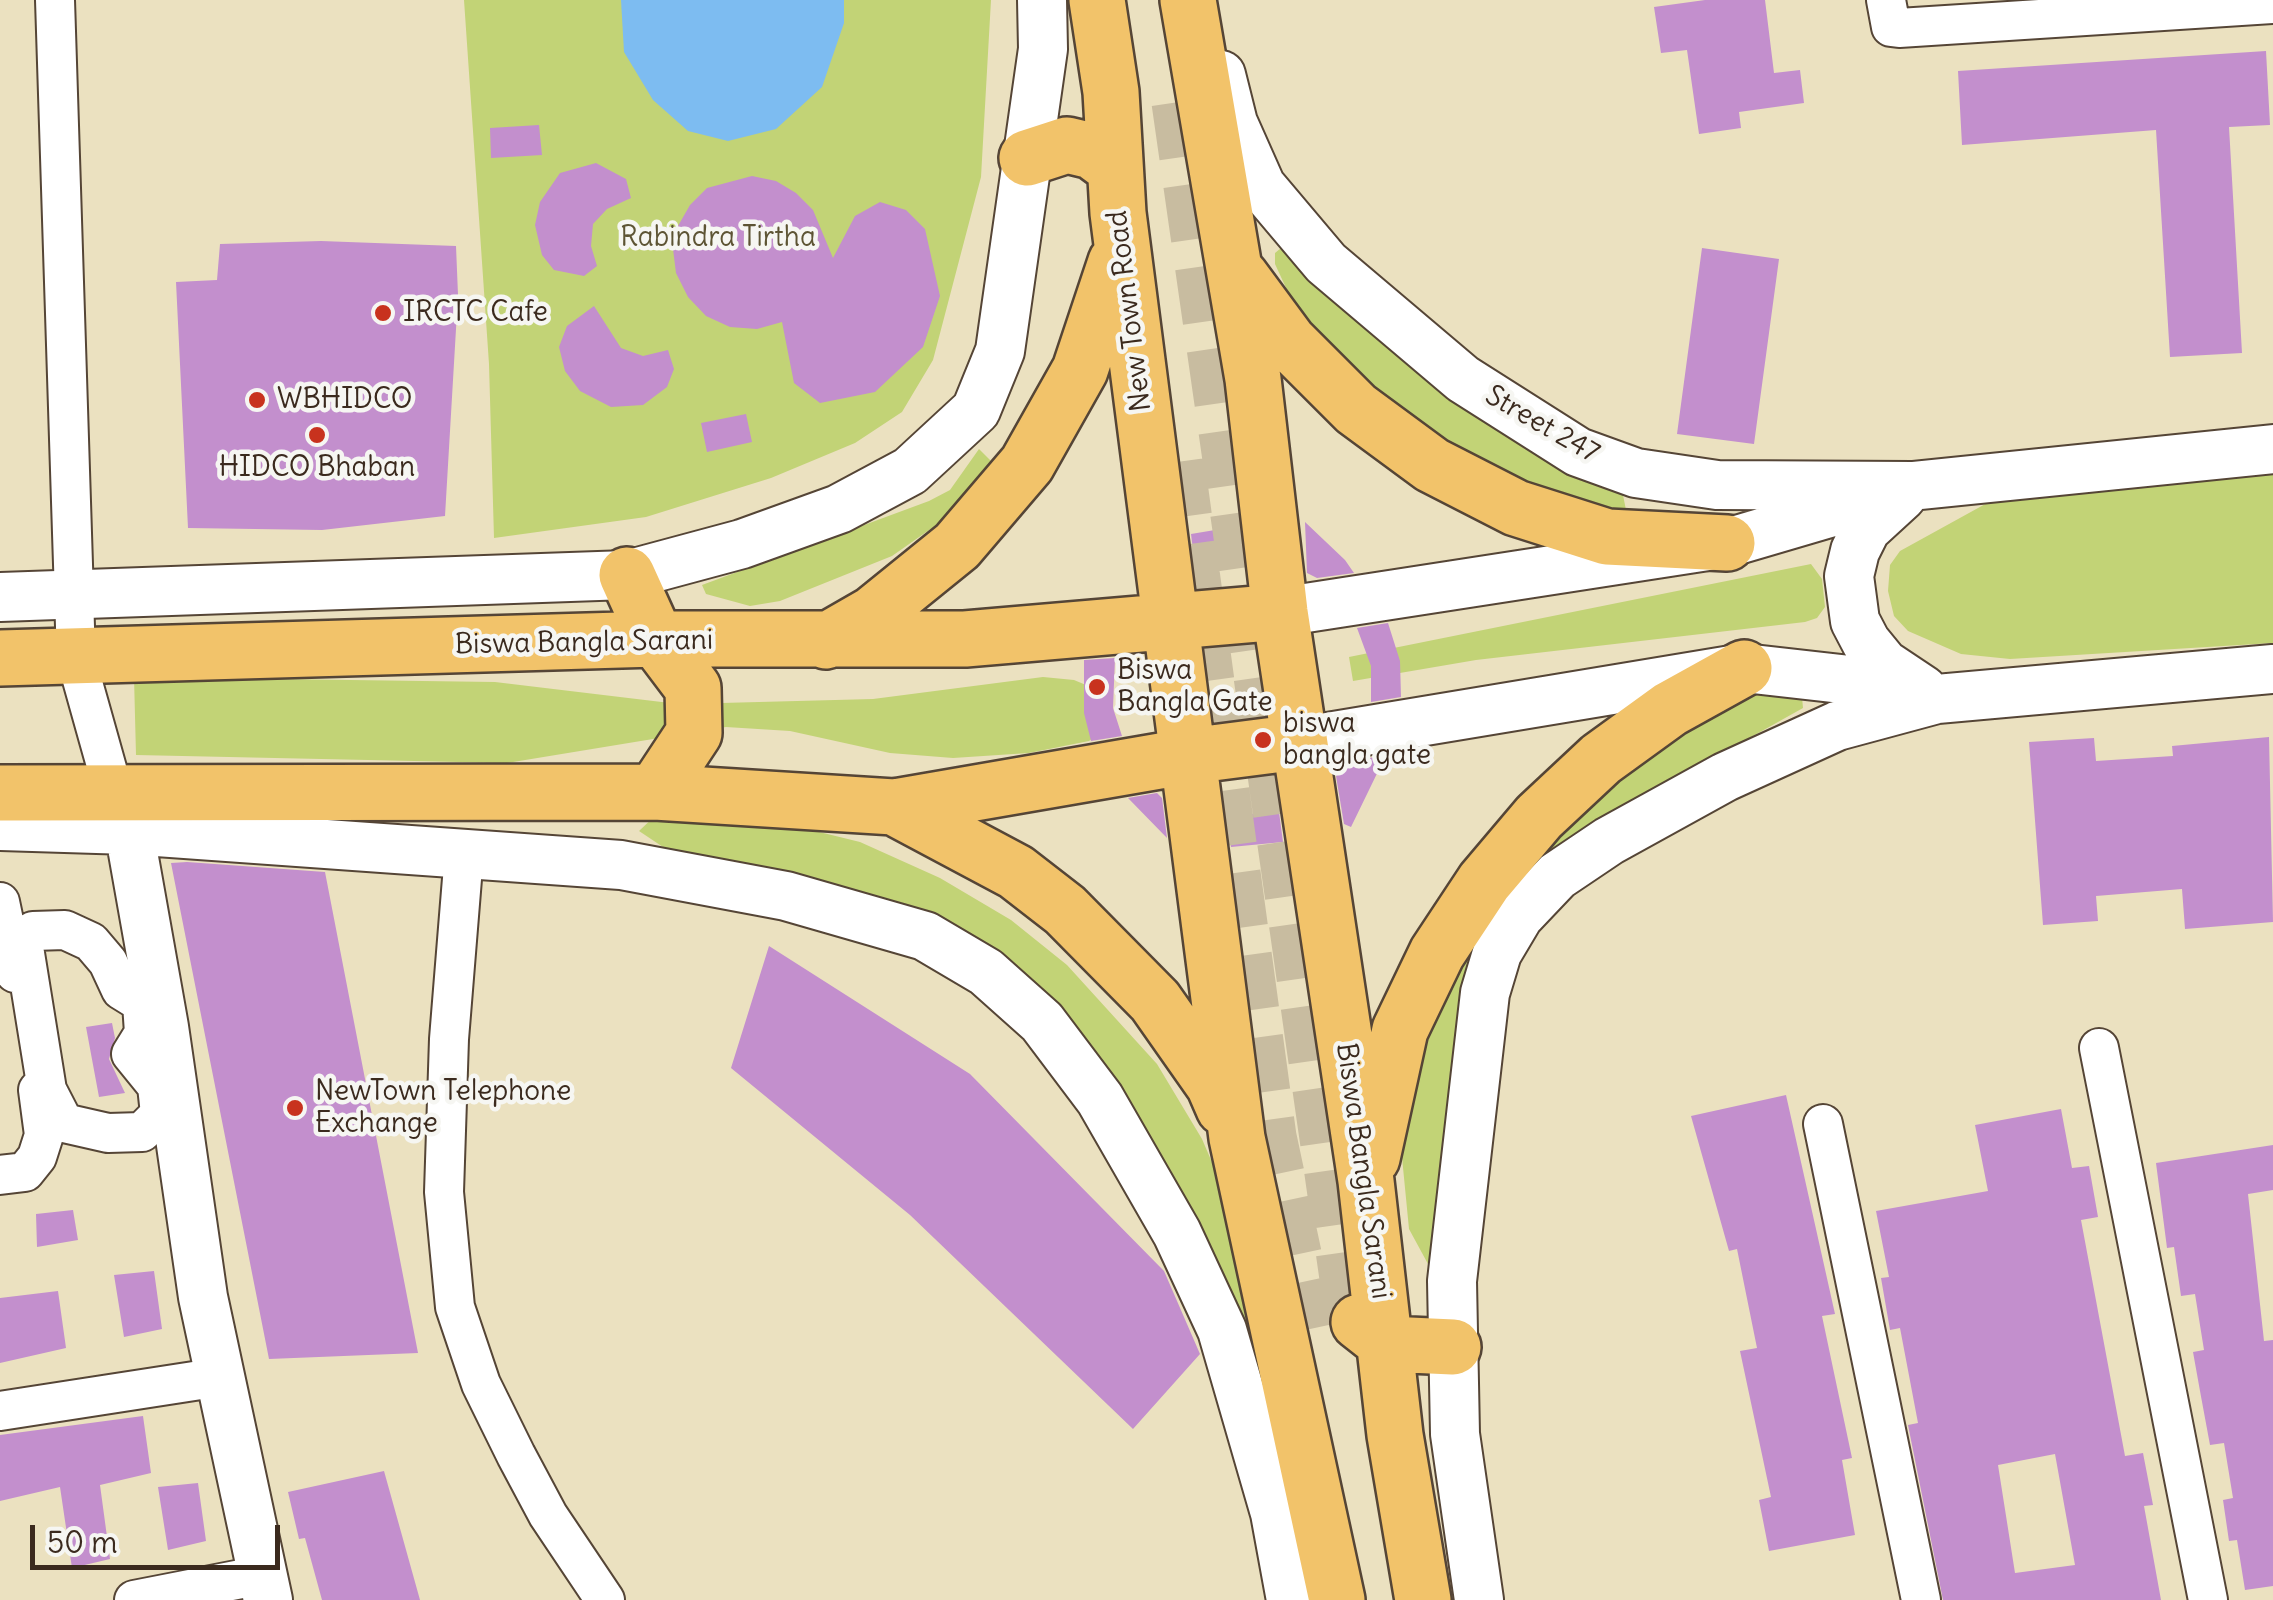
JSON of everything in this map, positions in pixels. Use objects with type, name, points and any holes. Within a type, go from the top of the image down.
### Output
[{"type":"main road","name":"New Town Road","points":[[1096,0],[1111,92],[1116,190],[1168,622],[1189,756]]},
{"type":"main road","name":"Biswa Bangla Sarani","points":[[1188,0],[1252,379],[1298,742],[1366,1181],[1349,1326],[1395,1434],[1423,1600]]},
{"type":"main road","points":[[826,642],[916,582],[957,546],[1027,464],[1080,370],[1116,268],[1116,190],[1092,151],[1067,144],[1027,158]]},
{"type":"main road","points":[[1233,266],[1289,342],[1356,409],[1432,465],[1516,508],[1607,537],[1727,543]]},
{"type":"main road","points":[[627,575],[656,639],[693,688],[694,733],[655,792]]},
{"type":"main road","name":"Biswa Bangla Sarani","points":[[0,658],[656,639],[965,639],[1280,612]]},
{"type":"main road","points":[[1366,1181],[1400,1030],[1438,953],[1484,882],[1539,817],[1601,759],[1670,709],[1744,668]]},
{"type":"main road","points":[[0,792],[121,810],[655,792],[894,806],[1189,756],[1298,742]]},
{"type":"main road","points":[[1189,756],[1237,1138],[1336,1600]]},
{"type":"main road","points":[[894,806],[1016,872],[1112,952],[1155,1001],[1214,1084],[1237,1138]]},
{"type":"main road","points":[[1292,1393],[1349,1326],[1453,1347]]},
{"type":"street","points":[[54,0],[76,658],[121,810],[149,1051],[160,1114],[142,1132],[108,1133],[64,1123],[46,1090],[22,941],[33,931],[65,930],[91,942],[108,962],[122,990],[142,1003],[144,1033],[149,1051],[203,1297],[265,1588],[134,1600]]},
{"type":"street","points":[[0,597],[627,575],[742,544],[839,510],[910,470],[976,410],[1000,351],[1042,49],[1042,0]]},
{"type":"street","name":"Street 247","points":[[1208,0],[1233,123],[1261,186],[1326,262],[1463,380],[1578,452],[1636,473],[1716,485],[1912,486],[2273,449]]},
{"type":"street","points":[[1886,0],[1891,27],[1899,28],[2273,4]]},
{"type":"street","points":[[1280,612],[1727,543],[1832,515],[1912,486]]},
{"type":"street","points":[[1912,486],[1866,529],[1854,551],[1850,576],[1853,606],[1855,621],[1884,664],[1937,699]]},
{"type":"street","points":[[1298,742],[1744,668],[1850,680],[1937,699]]},
{"type":"street","points":[[1479,1600],[1456,1434],[1452,1281],[1485,993],[1497,953],[1519,916],[1557,876],[1608,841],[1725,777],[1837,726],[1937,699],[2273,669]]},
{"type":"street","points":[[0,826],[121,810],[464,854],[621,865],[821,906],[925,936],[986,972],[1042,1022],[1100,1099],[1177,1233],[1222,1330],[1275,1513],[1291,1600]]},
{"type":"street","points":[[464,854],[449,1039],[444,1192],[454,1307],[481,1384],[516,1455],[548,1515],[605,1600]]},
{"type":"street","points":[[0,1175],[25,1172],[37,1157],[44,1136],[2,923]]},
{"type":"street","points":[[2099,1048],[2208,1600]]},
{"type":"street","points":[[1823,1124],[1921,1600]]},
{"type":"street","points":[[0,1411],[220,1377]]},
{"type":"green space","name":"Rabindra Tirtha","points":[[464,0],[991,0],[981,177],[933,360],[902,412],[855,443],[771,478],[646,517],[494,538],[489,364]]},
{"type":"green space","points":[[1288,248],[1576,475],[1623,495],[1626,510],[1618,517],[1596,516],[1413,433],[1299,316],[1275,264],[1275,253]]},
{"type":"green space","points":[[979,449],[1000,470],[972,500],[892,556],[780,601],[750,606],[706,594],[702,585],[950,490]]},
{"type":"green space","points":[[2273,469],[2273,643],[2010,659],[1961,654],[1908,631],[1894,616],[1888,591],[1890,565],[1900,551],[1998,497]]},
{"type":"green space","points":[[1811,564],[1822,579],[1825,607],[1817,618],[1805,622],[1476,660],[1353,681],[1349,657]]},
{"type":"green space","points":[[134,677],[495,682],[670,703],[721,703],[873,699],[1043,677],[1074,680],[1098,690],[1097,735],[1089,741],[1029,753],[953,758],[890,753],[790,731],[726,727],[507,763],[136,755]]},
{"type":"green space","points":[[1768,688],[1802,697],[1803,708],[1642,798],[1528,876],[1434,1275],[1409,1229],[1401,1147],[1407,1090],[1455,957],[1574,800],[1733,701]]},
{"type":"green space","points":[[658,813],[803,828],[860,842],[940,878],[1011,920],[1067,965],[1157,1064],[1202,1139],[1232,1209],[1254,1344],[1185,1211],[1060,1012],[1010,961],[902,906],[672,853],[639,831]]},
{"type":"water","points":[[621,0],[844,0],[844,23],[822,87],[776,129],[728,141],[688,131],[653,100],[624,52]]},
{"type":"building","points":[[1705,0],[1765,0],[1774,73],[1800,70],[1804,103],[1739,112],[1741,128],[1699,134],[1687,50],[1661,53],[1654,7]]},
{"type":"building","points":[[2266,51],[2270,125],[2229,127],[2242,353],[2170,357],[2156,130],[1962,145],[1958,71]]},
{"type":"building","points":[[539,125],[542,155],[491,158],[490,128]]},
{"type":"building","points":[[596,163],[626,179],[631,198],[607,209],[593,224],[591,246],[597,266],[584,276],[554,270],[542,255],[535,225],[540,202],[560,173]]},
{"type":"building","points":[[752,176],[776,181],[813,210],[833,258],[855,216],[880,202],[906,210],[925,229],[940,296],[923,347],[875,392],[820,403],[794,383],[782,322],[757,329],[730,327],[706,316],[688,297],[676,273],[673,249],[678,226],[690,205],[707,188]]},
{"type":"building","name":"HIDCO Bhaban","points":[[321,241],[456,246],[458,295],[445,516],[322,530],[188,528],[176,282],[217,280],[220,244]]},
{"type":"building","points":[[1702,248],[1779,259],[1754,444],[1677,434]]},
{"type":"building","points":[[594,306],[621,348],[643,356],[668,350],[674,369],[667,387],[643,405],[611,407],[580,391],[565,371],[559,347],[567,326]]},
{"type":"building","points":[[746,414],[752,442],[707,452],[701,423]]},
{"type":"building","points":[[1305,522],[1354,573],[1317,578],[1307,573]]},
{"type":"building","points":[[1239,526],[1242,556],[1195,565],[1191,534]]},
{"type":"building","points":[[1388,623],[1400,661],[1401,697],[1371,702],[1371,666],[1357,628]]},
{"type":"building","points":[[1115,658],[1113,708],[1122,736],[1091,741],[1084,713],[1084,660]]},
{"type":"building","points":[[2269,737],[2273,922],[2185,929],[2182,889],[2096,896],[2098,921],[2043,925],[2029,742],[2094,738],[2096,761],[2173,756],[2172,746]]},
{"type":"building","points":[[1386,755],[1351,827],[1344,824],[1336,776],[1352,761]]},
{"type":"building","points":[[1157,793],[1162,798],[1167,838],[1128,798]]},
{"type":"building","points":[[1279,812],[1283,842],[1231,847],[1227,816]]},
{"type":"building","name":"NewTown Telephone Exchange","points":[[171,863],[325,872],[418,1353],[269,1359]]},
{"type":"building","points":[[769,946],[970,1074],[1164,1271],[1200,1354],[1133,1429],[910,1215],[731,1068]]},
{"type":"building","points":[[112,1023],[115,1038],[109,1059],[125,1093],[99,1097],[86,1027]]},
{"type":"building","points":[[1786,1095],[1835,1314],[1822,1316],[1852,1458],[1842,1460],[1855,1535],[1769,1551],[1759,1500],[1771,1497],[1740,1351],[1757,1348],[1737,1249],[1729,1251],[1691,1116]]},
{"type":"building","points":[[2061,1109],[2072,1168],[2089,1166],[2098,1217],[2081,1220],[2125,1456],[2143,1453],[2153,1505],[2144,1506],[2161,1600],[1943,1600],[1908,1425],[1918,1423],[1900,1328],[1890,1330],[1881,1278],[1889,1277],[1876,1211],[1988,1191],[1975,1125]],"holes":[[[2055,1454],[2075,1565],[2015,1573],[1998,1465]]]},
{"type":"building","points":[[2273,1145],[2273,1190],[2248,1194],[2264,1341],[2273,1340],[2273,1586],[2245,1590],[2237,1540],[2229,1541],[2223,1500],[2233,1498],[2224,1443],[2210,1445],[2193,1352],[2204,1350],[2195,1294],[2181,1296],[2174,1247],[2167,1248],[2156,1163]]},
{"type":"building","points":[[73,1210],[78,1240],[37,1247],[36,1214]]},
{"type":"building","points":[[154,1271],[162,1329],[124,1337],[114,1275]]},
{"type":"building","points":[[58,1291],[66,1348],[0,1363],[0,1298]]},
{"type":"building","points":[[143,1416],[151,1473],[100,1485],[110,1559],[72,1568],[60,1487],[0,1501],[0,1435]]},
{"type":"building","points":[[384,1471],[420,1600],[322,1600],[305,1538],[299,1539],[288,1492]]},
{"type":"building","points":[[198,1483],[206,1541],[168,1550],[158,1487]]},
{"type":"tunnel","points":[[1179,102],[1351,1306]]},
{"type":"tunnel","points":[[1177,462],[1269,1137],[1310,1329]]},
{"type":"place","name":"IRCTC Cafe","points":[[383,313]]},
{"type":"place","name":"WBHIDCO","points":[[257,400]]},
{"type":"place","name":"HIDCO Bhaban","points":[[317,435]]},
{"type":"place","name":"Biswa Bangla Gate","points":[[1097,687]]},
{"type":"place","name":"biswa bangla gate","points":[[1263,740]]},
{"type":"place","name":"NewTown Telephone Exchange","points":[[295,1108]]}]
